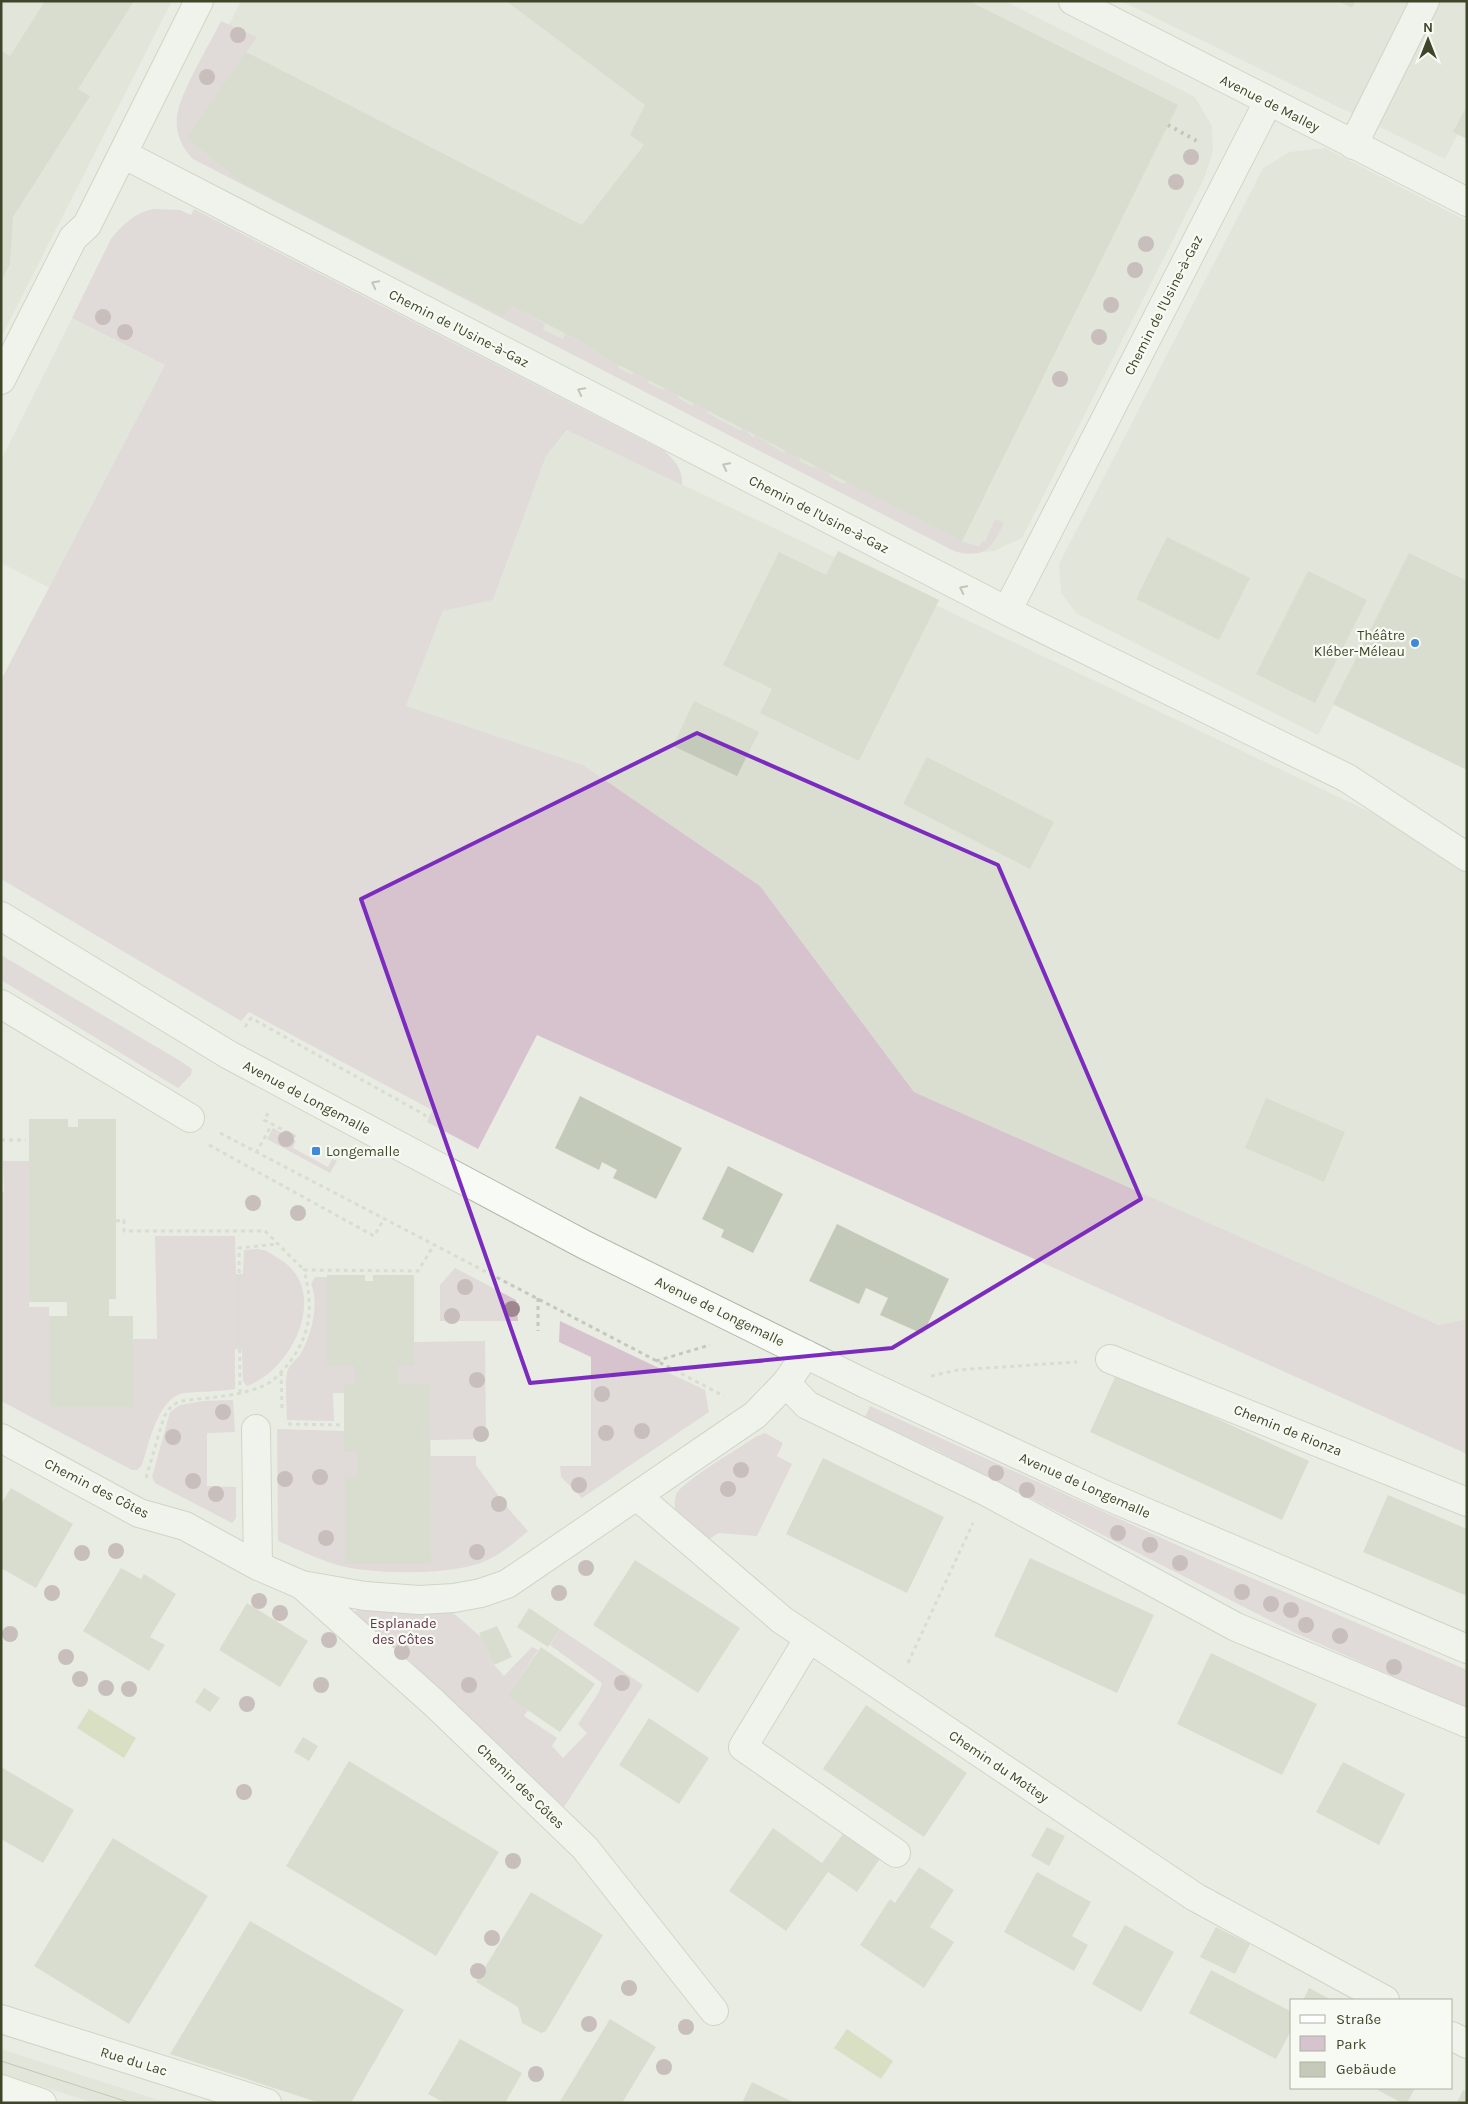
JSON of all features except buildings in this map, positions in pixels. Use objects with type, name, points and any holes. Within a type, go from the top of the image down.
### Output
[{"type":"main road","points":[[1,2089],[42,2103]]},
{"type":"street","points":[[1,380],[73,238],[87,225],[199,1]]},
{"type":"street","name":"Avenue de Malley","points":[[1074,1],[1268,102],[1467,202]]},
{"type":"street","points":[[1353,145],[1425,1]]},
{"type":"street","name":"Chemin de l'Usine-à-Gaz","points":[[124,154],[1007,611],[1268,102]]},
{"type":"street","points":[[1007,611],[1347,778],[1467,858]]},
{"type":"street","name":"Avenue de Longemalle","points":[[1,916],[229,1056],[585,1245],[866,1384],[1105,1495],[1467,1649]]},
{"type":"street","points":[[1,1004],[197,1122]]},
{"type":"street","name":"Chemin des Côtes","points":[[1,1438],[139,1513],[185,1526],[258,1566],[302,1585],[365,1596],[419,1600],[454,1598],[481,1593],[507,1584],[755,1415],[786,1383],[806,1354]]},
{"type":"street","name":"Chemin de Rionza","points":[[1110,1359],[1467,1502]]},
{"type":"street","points":[[786,1383],[807,1405],[987,1492],[1236,1627],[1467,1724]]},
{"type":"street","points":[[256,1429],[258,1566]]},
{"type":"street","name":"Chemin du Mottey","points":[[637,1496],[782,1620],[893,1695],[1195,1897],[1384,1999]]},
{"type":"street","name":"Chemin des Côtes","points":[[302,1585],[433,1702],[585,1848],[714,2011]]},
{"type":"street","points":[[809,1638],[742,1747],[896,1853]]},
{"type":"street","name":"Rue du Lac","points":[[1,2019],[267,2103]]},
{"type":"street","points":[[1453,2037],[1467,2044]]},
{"type":"path","points":[[244,1030],[251,1018],[425,1115]]},
{"type":"path","points":[[384,1219],[374,1236],[197,1139],[197,1122],[733,1400]]},
{"type":"path","points":[[256,1152],[272,1124],[298,1138]]},
{"type":"path","points":[[1,1140],[26,1140]]},
{"type":"path","points":[[116,1221],[124,1220],[124,1231],[265,1231],[304,1270],[310,1293],[310,1315],[301,1347],[268,1383],[240,1393],[181,1401],[172,1405],[166,1411],[145,1484]]},
{"type":"path","points":[[240,1393],[239,1248],[278,1244]]},
{"type":"path","points":[[304,1270],[418,1271],[434,1245]]},
{"type":"path","points":[[538,1298],[538,1331]]},
{"type":"path","points":[[655,1361],[758,1330]]},
{"type":"path","points":[[925,1377],[957,1370],[1110,1359]]},
{"type":"path","points":[[281,1371],[282,1415]]},
{"type":"path","points":[[283,1424],[344,1426]]},
{"type":"path","points":[[893,1695],[987,1492]]},
{"type":"highlighted area","points":[[697,733],[998,865],[1141,1199],[892,1348],[530,1383],[361,899]]},
{"type":"shaded area","points":[[1,1],[172,1],[1,338]]},
{"type":"shaded area","points":[[241,1],[1005,1],[1195,97],[1212,126],[1213,151],[1204,179],[1022,538],[994,551],[963,554],[243,184],[186,138],[190,100]]},
{"type":"shaded area","points":[[1121,1],[1467,1],[1467,116],[1445,159]]},
{"type":"shaded area","points":[[1325,148],[1467,221],[1467,770],[1334,705],[1318,735],[1077,614],[1061,593],[1059,564],[1263,168],[1289,152]]},
{"type":"shaded area","points":[[72,318],[165,365],[50,588],[1,563],[1,460]]},
{"type":"shaded area","points":[[568,430],[1467,858],[1467,1319],[1439,1325],[914,1092],[760,886],[583,765],[406,706],[443,611],[493,600],[546,456]]},
{"type":"shaded area","points":[[89,1709],[136,1738],[124,1758],[77,1728]]},
{"type":"shaded area","points":[[847,2029],[893,2061],[881,2079],[834,2048]]},
{"type":"shaded area","points":[[1,2049],[168,2103],[93,2103],[1,2073]]},
{"type":"green space","points":[[221,21],[257,37],[186,138],[243,184],[503,315],[510,305],[545,324],[543,330],[563,339],[565,334],[597,350],[598,353],[619,365],[618,368],[632,375],[634,372],[649,380],[648,383],[663,390],[665,388],[692,406],[694,403],[708,411],[707,413],[741,431],[743,428],[753,438],[755,435],[784,453],[786,450],[800,458],[799,461],[831,474],[829,476],[844,484],[846,481],[962,541],[979,547],[982,541],[985,542],[995,519],[1004,523],[991,545],[980,553],[973,554],[954,551],[193,159],[180,140],[177,129],[179,107],[189,83]]},
{"type":"green space","points":[[154,209],[180,210],[191,215],[194,209],[664,451],[678,466],[682,485],[567,430],[546,456],[493,600],[443,611],[406,706],[583,765],[760,886],[914,1092],[1439,1325],[1467,1319],[1467,1454],[537,1035],[478,1149],[427,1122],[432,1110],[249,1012],[241,1021],[1,879],[1,680],[165,365],[72,318],[111,239],[130,220],[141,213]]},
{"type":"green space","points":[[1,955],[177,1059],[192,1069],[191,1075],[178,1088],[1,980]]},
{"type":"green space","points":[[273,1128],[296,1141],[293,1148],[328,1167],[332,1159],[337,1161],[330,1173],[267,1139]]},
{"type":"green space","points":[[3,1161],[29,1161],[29,1307],[49,1307],[49,1407],[133,1407],[133,1339],[157,1339],[155,1236],[235,1236],[236,1274],[243,1274],[244,1250],[253,1249],[265,1250],[293,1270],[302,1287],[304,1306],[300,1326],[292,1345],[280,1363],[264,1377],[247,1386],[243,1381],[242,1349],[235,1349],[235,1389],[184,1393],[175,1396],[161,1412],[142,1465],[137,1470],[132,1470],[1,1401],[1,1192],[4,1192]]},
{"type":"green space","points":[[455,1268],[516,1300],[518,1321],[440,1321],[440,1285]]},
{"type":"green space","points":[[315,1277],[327,1277],[355,1366],[355,1384],[345,1384],[344,1393],[333,1393],[334,1421],[287,1420],[287,1374],[290,1366],[300,1355],[311,1329],[315,1301],[311,1284]]},
{"type":"green space","points":[[560,1321],[705,1390],[709,1412],[582,1498],[561,1477],[560,1466],[591,1466],[591,1357],[559,1342]]},
{"type":"green space","points":[[485,1341],[486,1439],[430,1440],[430,1384],[397,1384],[397,1366],[414,1365],[414,1342]]},
{"type":"green space","points":[[233,1400],[235,1432],[207,1433],[207,1486],[236,1487],[236,1518],[232,1523],[155,1483],[152,1477],[170,1412],[180,1405],[203,1401]]},
{"type":"green space","points":[[870,1406],[1219,1564],[1467,1670],[1467,1709],[1295,1633],[934,1449],[865,1417]]},
{"type":"green space","points":[[277,1429],[344,1431],[357,1452],[357,1475],[345,1475],[345,1564],[431,1564],[430,1456],[476,1456],[476,1465],[507,1507],[528,1531],[508,1548],[485,1561],[452,1569],[388,1572],[349,1568],[313,1556],[278,1541]]},
{"type":"green space","points":[[765,1433],[783,1443],[777,1456],[792,1464],[757,1536],[718,1533],[707,1541],[677,1516],[675,1502],[677,1493],[690,1480],[757,1436]]},
{"type":"green space","name":"Esplanade des Côtes","points":[[361,1608],[441,1609],[452,1612],[481,1637],[494,1665],[504,1676],[532,1647],[538,1650],[507,1696],[528,1710],[524,1716],[557,1738],[552,1746],[563,1758],[587,1733],[578,1724],[599,1692],[602,1683],[550,1645],[560,1629],[643,1685],[564,1807],[409,1660],[404,1664],[351,1614]]},
{"type":"tram line","points":[[1,2061],[131,2103]]},
{"type":"railway","points":[[1168,125],[1197,141]]},
{"type":"place","name":"Théâtre Kléber-Méleau","points":[[1415,643]]},
{"type":"place","name":"Longemalle","points":[[316,1151]]}]
